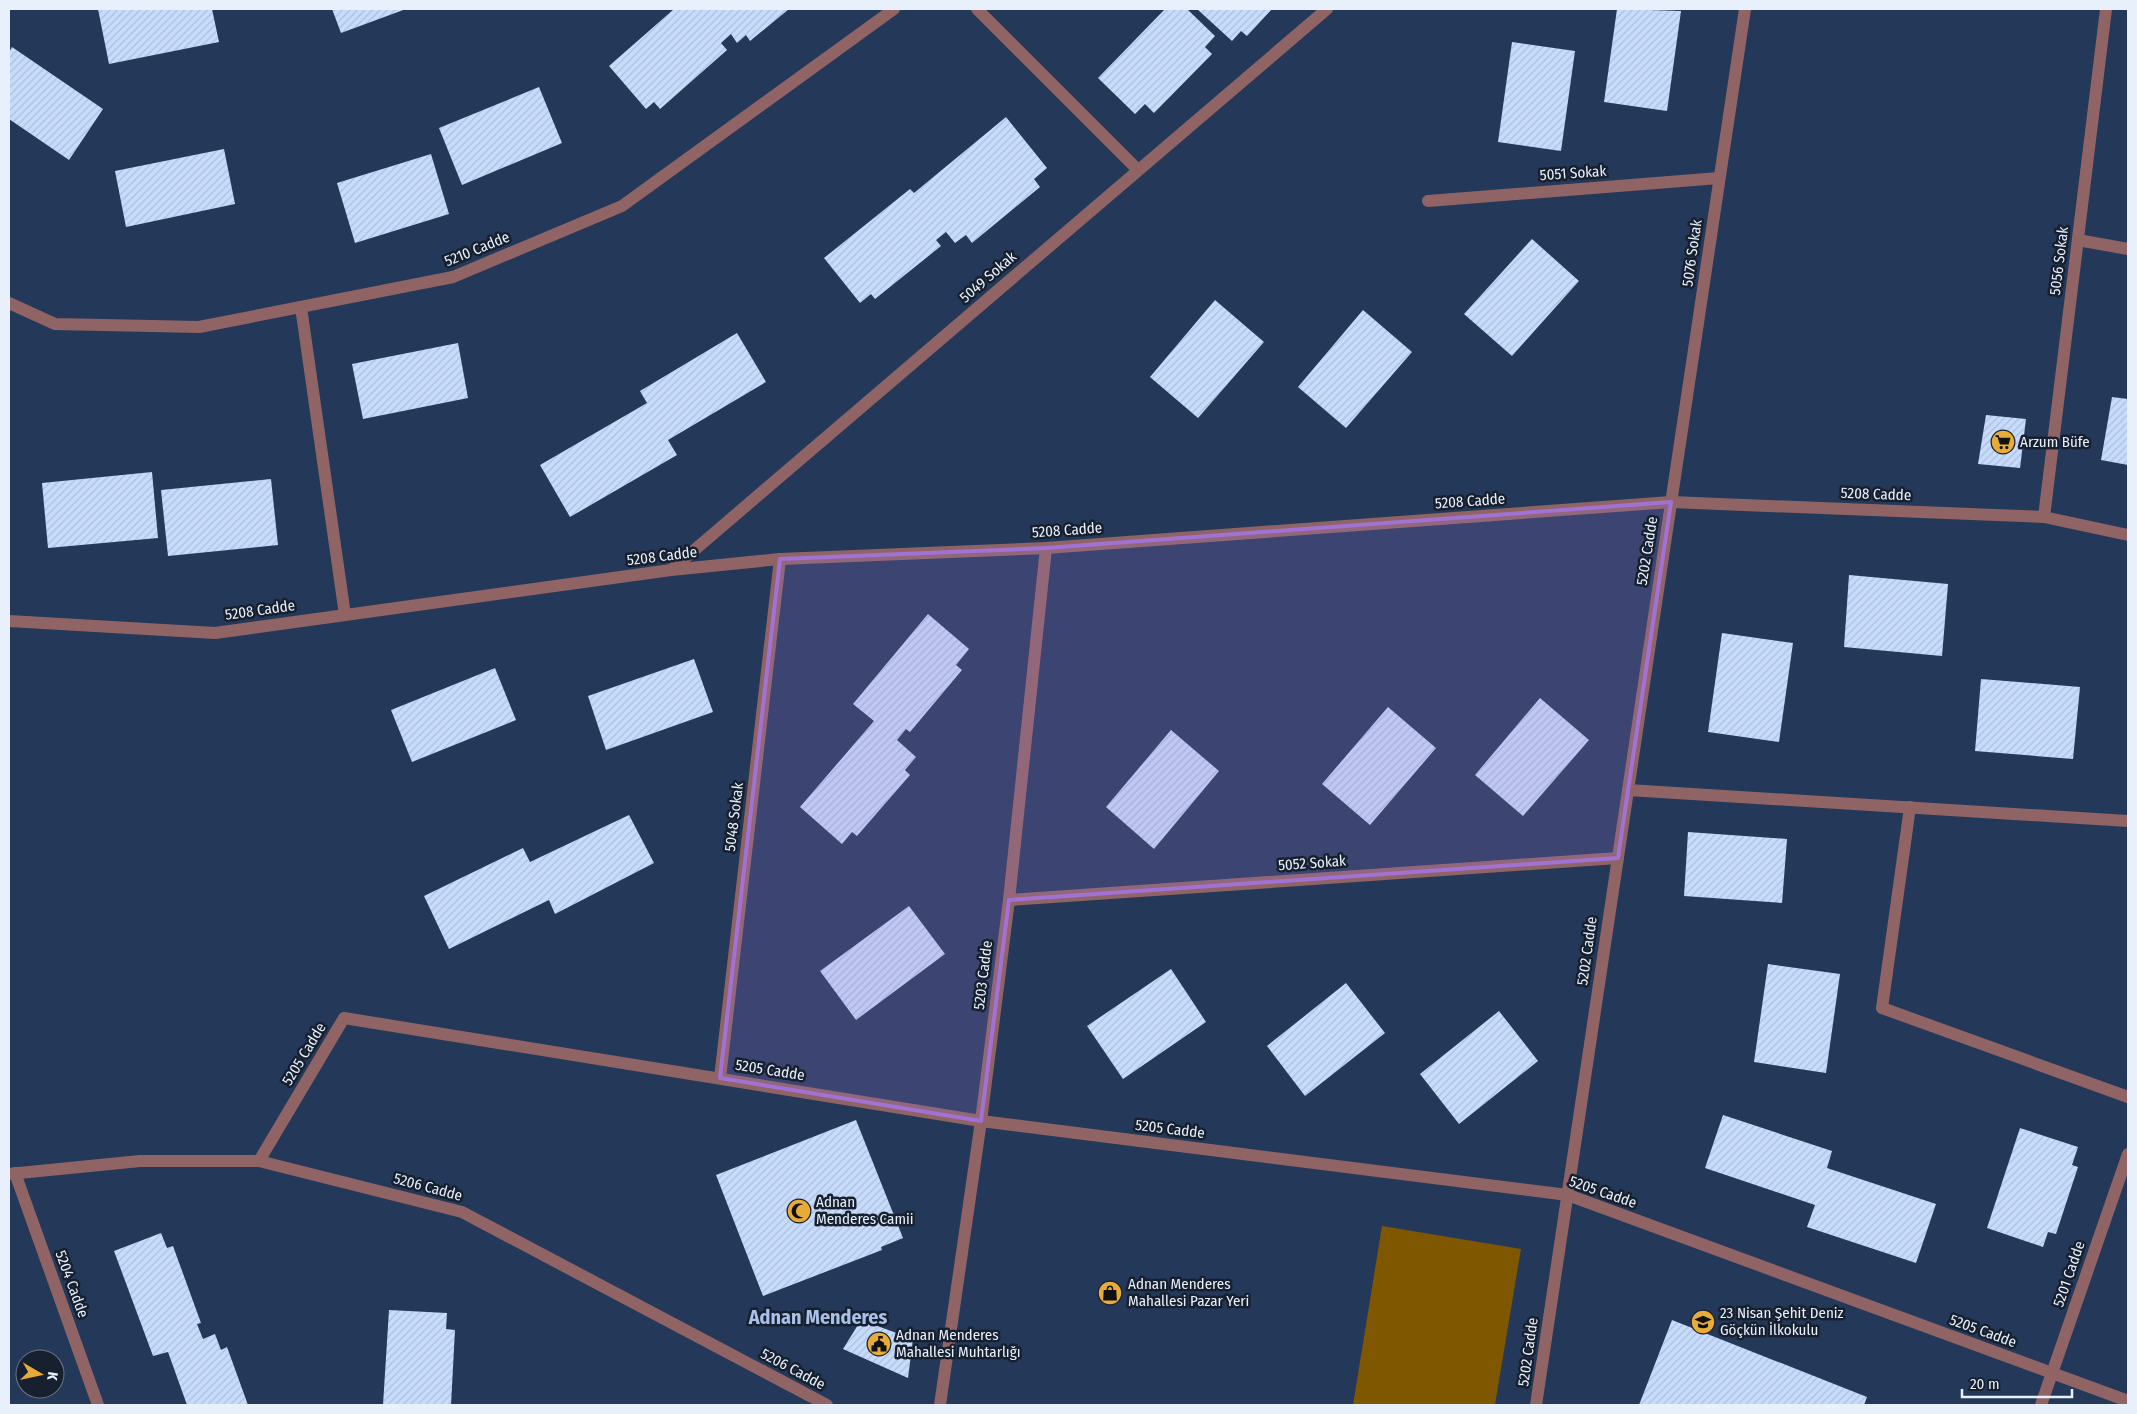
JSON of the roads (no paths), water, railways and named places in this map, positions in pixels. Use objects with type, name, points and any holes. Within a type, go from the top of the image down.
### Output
[{"type":"street","name":"5210 Cadde","points":[[9,303],[55,324],[199,327],[453,277],[622,206],[894,9]]},
{"type":"street","points":[[977,9],[1138,170]]},
{"type":"street","name":"5049 Sokak","points":[[671,570],[1327,9]]},
{"type":"street","name":"5076 Sokak","points":[[1671,502],[1744,9]]},
{"type":"street","name":"5056 Sokak","points":[[2044,517],[2106,9]]},
{"type":"street","name":"5051 Sokak","points":[[1428,201],[1719,178]]},
{"type":"street","points":[[2078,240],[2128,249]]},
{"type":"street","points":[[301,307],[345,615]]},
{"type":"street","name":"5208 Cadde","points":[[9,621],[216,633],[671,570],[780,559],[1046,548],[1671,502],[2044,517],[2128,535]]},
{"type":"street","name":"5202 Cadde","points":[[1536,1405],[1671,502]]},
{"type":"street","name":"5203 Cadde","points":[[940,1405],[1009,900],[1046,548]]},
{"type":"street","name":"5048 Sokak","points":[[720,1078],[780,559]]},
{"type":"street","points":[[1628,790],[2128,821]]},
{"type":"street","points":[[1910,807],[1882,1008],[2128,1097]]},
{"type":"street","name":"5052 Sokak","points":[[1009,900],[1618,858]]},
{"type":"street","name":"5205 Cadde","points":[[259,1162],[344,1018],[980,1121],[1568,1195],[2128,1401]]},
{"type":"street","name":"5201 Cadde","points":[[2041,1405],[2128,1154]]},
{"type":"street","name":"5206 Cadde","points":[[12,1173],[140,1161],[259,1162],[462,1212],[827,1405]]},
{"type":"street","name":"5204 Cadde","points":[[12,1173],[98,1405]]},
{"type":"place","name":"Arzum Büfe","points":[[2003,442]]},
{"type":"place","name":"Adnan Menderes Camii","points":[[799,1211]]},
{"type":"place","name":"Adnan Menderes Mahallesi Pazar Yeri","points":[[1110,1293]]},
{"type":"place","name":"23 Nisan Şehit Deniz Göçkün İlkokulu","points":[[1703,1322]]},
{"type":"place","name":"Adnan Menderes Mahallesi Muhtarlığı","points":[[879,1344]]},
{"type":"district","name":"Adnan Menderes","points":[[818,1317]]}]
